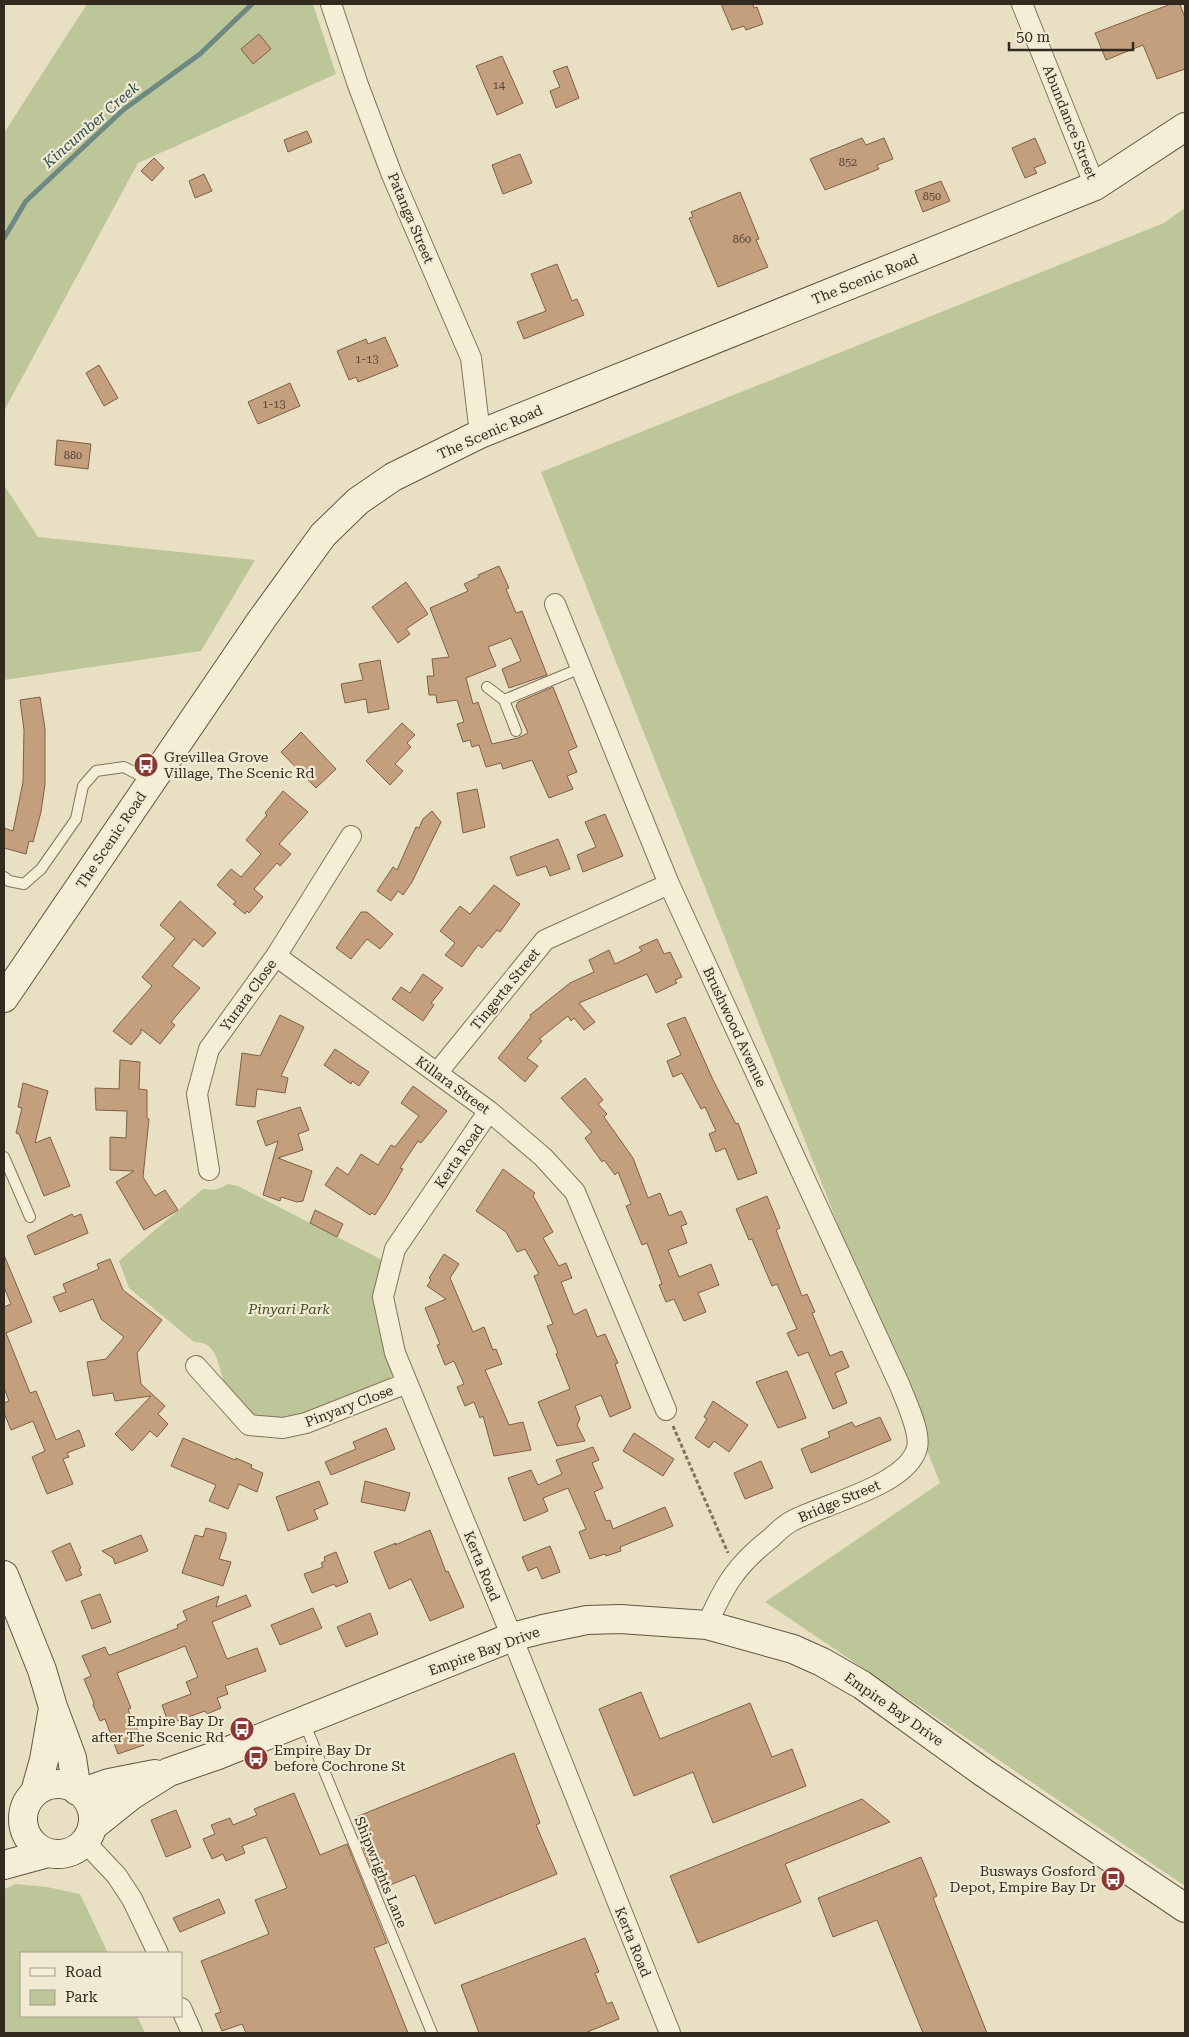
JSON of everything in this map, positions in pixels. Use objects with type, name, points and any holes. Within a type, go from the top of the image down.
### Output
[{"type":"main road","name":"The Scenic Road","points":[[4,998],[262,618],[323,535],[358,502],[393,477],[480,434],[1095,186],[1185,127]]},
{"type":"main road","points":[[4,1576],[42,1670],[53,1707],[72,1758],[79,1792],[91,1809],[88,1835],[77,1849],[68,1853],[48,1853],[4,1865]]},
{"type":"main road","name":"Empire Bay Drive","points":[[88,1835],[132,1795],[169,1772],[512,1637],[587,1620],[649,1620],[707,1626],[793,1649],[822,1662],[862,1685],[984,1773],[1185,1908]]},
{"type":"main road","points":[[48,1853],[35,1846],[26,1834],[23,1819],[44,1760],[53,1707]]},
{"type":"main road","name":"Empire Bay Drive","points":[[79,1792],[140,1776],[169,1772]]},
{"type":"main road","points":[[4,1821],[45,1787],[56,1784],[67,1786],[79,1792]]},
{"type":"street","name":"Patanga Street","points":[[331,4],[358,85],[392,174],[471,358],[480,434]]},
{"type":"street","name":"Abundance Street","points":[[1022,4],[1095,186]]},
{"type":"street","name":"Brushwood Avenue","points":[[555,604],[669,884],[900,1386],[915,1426],[917,1447]]},
{"type":"street","name":"Yurara Close","points":[[209,1170],[197,1094],[209,1049],[276,956],[352,836]]},
{"type":"street","name":"Tingerta Street","points":[[437,1073],[545,940],[669,884]]},
{"type":"street","name":"Killara Street","points":[[276,956],[489,1112],[543,1157],[575,1192],[666,1410]]},
{"type":"street","name":"Kerta Road","points":[[489,1112],[395,1249],[383,1297],[395,1353],[512,1637],[670,2033]]},
{"type":"street","name":"Pinyary Close","points":[[196,1366],[249,1425],[283,1428],[306,1423],[407,1383]]},
{"type":"street","name":"Bridge Street","points":[[707,1626],[726,1584],[736,1570],[756,1549],[791,1522],[874,1487],[895,1476],[909,1462],[917,1447]]},
{"type":"street","points":[[88,1835],[118,1876],[158,1952]]},
{"type":"street","points":[[182,2010],[192,2033]]},
{"type":"lane","points":[[504,700],[581,668]]},
{"type":"lane","points":[[486,687],[504,700],[516,731]]},
{"type":"lane","points":[[4,877],[10,881],[24,884],[41,869],[76,819],[83,786],[96,771],[124,767],[151,782]]},
{"type":"lane","points":[[4,1157],[30,1217]]},
{"type":"lane","name":"Shipwrights Lane","points":[[303,1720],[432,2033]]},
{"type":"path","points":[[666,1410],[736,1570]]},
{"type":"green space","points":[[87,4],[313,4],[336,74],[138,163],[4,411],[4,133]]},
{"type":"green space","points":[[1185,208],[1185,1886],[765,1602],[940,1483],[541,472],[1164,223]]},
{"type":"green space","points":[[4,485],[38,537],[255,560],[201,651],[4,680]]},
{"type":"green space","name":"Pinyari Park","points":[[228,1184],[238,1186],[382,1260],[377,1318],[393,1374],[387,1381],[298,1417],[284,1420],[261,1418],[248,1410],[229,1390],[225,1384],[216,1356],[208,1346],[194,1342],[129,1288],[119,1261],[203,1189],[216,1189]]},
{"type":"green space","points":[[16,1884],[47,1887],[80,1894],[108,1952],[20,1952],[20,2017],[137,2017],[145,2033],[4,2033],[4,1889]]},
{"type":"building","points":[[721,4],[753,4],[754,8],[757,7],[763,24],[746,30],[744,26],[732,30]]},
{"type":"building","points":[[1171,4],[1180,4],[1185,18],[1185,69],[1157,79],[1143,45],[1106,60],[1095,33]]},
{"type":"building","points":[[259,34],[271,49],[253,64],[241,49]]},
{"type":"building","points":[[502,56],[523,103],[497,115],[476,66]]},
{"type":"building","points":[[567,66],[579,98],[556,108],[550,91],[560,87],[553,71]]},
{"type":"building","points":[[307,131],[312,142],[288,152],[284,140]]},
{"type":"building","points":[[862,138],[866,145],[884,138],[893,159],[877,165],[879,169],[825,190],[810,159]]},
{"type":"building","points":[[1035,138],[1046,163],[1034,168],[1037,173],[1025,178],[1012,148]]},
{"type":"building","points":[[520,154],[532,183],[503,194],[492,165]]},
{"type":"building","points":[[154,158],[164,168],[152,181],[141,171]]},
{"type":"building","points":[[204,174],[212,191],[195,198],[189,181]]},
{"type":"building","points":[[941,181],[950,201],[923,212],[915,191]]},
{"type":"building","points":[[740,192],[759,239],[756,240],[768,267],[718,287],[689,218],[693,217],[691,212]]},
{"type":"building","points":[[557,264],[572,301],[577,299],[584,315],[524,339],[517,322],[546,311],[531,274]]},
{"type":"building","points":[[385,337],[398,366],[358,382],[356,377],[349,380],[337,351],[366,339],[368,344]]},
{"type":"building","points":[[99,365],[118,398],[104,406],[86,373]]},
{"type":"building","points":[[290,383],[300,406],[258,424],[248,402]]},
{"type":"building","points":[[57,440],[91,444],[88,469],[55,465]]},
{"type":"building","points":[[499,566],[509,588],[506,589],[516,613],[522,611],[547,675],[509,688],[502,669],[521,661],[511,638],[488,647],[496,666],[466,678],[473,704],[478,702],[492,744],[518,738],[528,733],[516,706],[518,702],[553,687],[577,747],[568,751],[577,772],[567,776],[573,789],[549,798],[532,760],[503,769],[501,763],[486,767],[479,745],[472,747],[470,740],[463,742],[457,724],[464,722],[457,700],[437,703],[436,695],[429,695],[427,676],[434,676],[432,659],[449,657],[430,608],[468,591],[464,584],[479,577],[478,575]]},
{"type":"building","points":[[406,582],[428,614],[406,629],[410,634],[398,643],[372,607]]},
{"type":"building","points":[[380,660],[389,709],[368,713],[366,699],[345,703],[341,684],[363,680],[359,664]]},
{"type":"building","points":[[40,697],[45,729],[45,784],[41,812],[33,842],[29,841],[26,854],[4,848],[4,828],[13,831],[23,782],[24,730],[20,700]]},
{"type":"building","points":[[402,723],[415,735],[407,743],[411,747],[395,764],[403,771],[390,785],[366,761]]},
{"type":"building","points":[[301,732],[336,769],[316,788],[281,752]]},
{"type":"building","points":[[477,789],[485,827],[463,833],[457,793]]},
{"type":"building","points":[[283,791],[308,812],[279,844],[291,854],[280,866],[277,863],[254,889],[263,897],[249,913],[247,911],[245,914],[233,904],[236,902],[217,885],[231,869],[241,877],[261,854],[246,840],[267,815],[265,813]]},
{"type":"building","points":[[432,811],[441,822],[412,882],[403,895],[398,891],[391,901],[377,891],[393,867],[397,870],[416,827],[419,828],[423,819]]},
{"type":"building","points":[[605,814],[623,856],[583,872],[577,855],[596,847],[585,822]]},
{"type":"building","points":[[558,839],[570,869],[550,876],[546,866],[517,876],[510,857]]},
{"type":"building","points":[[494,885],[520,904],[500,932],[497,930],[482,948],[478,945],[462,967],[445,955],[455,943],[440,931],[460,906],[470,914]]},
{"type":"building","points":[[180,901],[216,933],[203,947],[194,939],[172,966],[200,988],[171,1022],[175,1025],[160,1044],[141,1029],[141,1033],[131,1045],[113,1031],[152,986],[142,977],[175,938],[160,925]]},
{"type":"building","points":[[361,912],[367,912],[393,934],[380,949],[367,939],[351,959],[336,948]]},
{"type":"building","points":[[657,939],[664,954],[670,952],[682,977],[675,980],[677,983],[656,993],[647,974],[579,1003],[595,1022],[584,1030],[574,1018],[571,1021],[568,1016],[539,1039],[542,1041],[527,1058],[538,1066],[525,1082],[498,1058],[531,1017],[530,1015],[570,983],[594,972],[589,960],[609,950],[615,964],[642,951],[639,947]]},
{"type":"building","points":[[423,974],[443,988],[431,1003],[434,1005],[423,1021],[392,999],[401,987],[410,993]]},
{"type":"building","points":[[280,1015],[304,1027],[281,1076],[288,1078],[285,1093],[257,1089],[255,1107],[236,1105],[242,1053],[260,1056]]},
{"type":"building","points":[[685,1017],[713,1080],[736,1124],[738,1123],[757,1173],[738,1180],[725,1148],[716,1152],[709,1134],[716,1131],[705,1107],[701,1109],[682,1073],[673,1077],[667,1061],[681,1055],[667,1024]]},
{"type":"building","points":[[335,1049],[369,1072],[359,1086],[352,1081],[351,1084],[324,1065]]},
{"type":"building","points":[[120,1060],[140,1062],[139,1089],[147,1090],[147,1118],[149,1119],[143,1177],[155,1196],[165,1190],[178,1210],[144,1230],[116,1182],[134,1171],[110,1170],[110,1137],[126,1138],[127,1111],[96,1110],[95,1088],[119,1089]]},
{"type":"building","points":[[585,1078],[603,1100],[598,1104],[607,1114],[604,1117],[633,1158],[648,1198],[660,1193],[669,1216],[681,1211],[687,1224],[681,1226],[687,1243],[668,1250],[679,1277],[711,1264],[719,1285],[698,1293],[706,1312],[684,1321],[674,1299],[666,1302],[659,1285],[662,1284],[647,1243],[642,1245],[626,1206],[631,1204],[618,1172],[615,1175],[604,1160],[602,1162],[585,1138],[592,1132],[561,1098]]},
{"type":"building","points":[[23,1083],[48,1091],[35,1143],[50,1137],[70,1186],[44,1196],[19,1134],[16,1133],[22,1108],[18,1107]]},
{"type":"building","points":[[413,1086],[447,1111],[421,1143],[418,1141],[400,1168],[403,1169],[375,1215],[372,1213],[370,1215],[325,1185],[337,1167],[348,1175],[361,1154],[378,1165],[391,1145],[395,1147],[419,1116],[401,1103]]},
{"type":"building","points":[[300,1107],[309,1130],[298,1134],[303,1150],[278,1158],[312,1171],[303,1201],[297,1202],[281,1197],[280,1201],[263,1195],[278,1141],[266,1146],[257,1121]]},
{"type":"building","points":[[503,1169],[535,1193],[533,1196],[553,1232],[543,1238],[559,1266],[566,1263],[572,1278],[561,1282],[574,1315],[586,1309],[597,1337],[605,1334],[618,1363],[615,1364],[631,1408],[610,1417],[601,1395],[575,1406],[580,1419],[577,1425],[585,1441],[557,1446],[538,1402],[570,1389],[547,1326],[553,1324],[534,1276],[539,1274],[525,1249],[517,1252],[506,1232],[476,1211]]},
{"type":"building","points":[[767,1196],[780,1228],[776,1230],[802,1296],[807,1294],[815,1312],[812,1313],[830,1356],[842,1351],[849,1367],[835,1373],[847,1403],[833,1409],[808,1352],[798,1356],[787,1333],[797,1329],[777,1284],[772,1286],[752,1239],[749,1240],[736,1209]]},
{"type":"building","points":[[315,1210],[343,1224],[337,1237],[310,1223]]},
{"type":"building","points":[[72,1214],[74,1217],[81,1214],[88,1233],[35,1255],[27,1236]]},
{"type":"building","points":[[444,1254],[459,1264],[450,1278],[473,1332],[484,1327],[493,1350],[496,1349],[502,1364],[485,1370],[509,1425],[523,1422],[531,1450],[494,1456],[483,1416],[480,1418],[474,1402],[465,1406],[457,1387],[464,1384],[454,1361],[445,1365],[437,1345],[440,1344],[425,1308],[446,1299],[427,1286],[431,1280],[429,1278]]},
{"type":"building","points":[[4,1255],[32,1322],[6,1333],[30,1393],[36,1391],[56,1440],[79,1430],[85,1446],[67,1453],[69,1457],[63,1459],[73,1484],[47,1494],[32,1457],[45,1451],[33,1421],[11,1430],[4,1413],[4,1403],[9,1401],[4,1388],[4,1307],[11,1304],[4,1287]]},
{"type":"building","points":[[110,1259],[123,1290],[162,1320],[137,1353],[141,1384],[165,1406],[158,1414],[168,1424],[157,1437],[150,1431],[132,1451],[115,1434],[151,1396],[115,1401],[113,1393],[93,1396],[87,1362],[106,1359],[124,1337],[101,1319],[93,1299],[60,1312],[53,1297],[66,1292],[63,1284],[99,1269],[97,1264]]},
{"type":"building","points":[[787,1371],[806,1418],[778,1428],[756,1382]]},
{"type":"building","points":[[713,1401],[748,1425],[729,1452],[714,1441],[709,1448],[695,1438],[707,1419],[704,1417]]},
{"type":"building","points":[[880,1417],[891,1440],[811,1473],[801,1449],[830,1437],[828,1432],[852,1422],[855,1427]]},
{"type":"building","points":[[386,1428],[395,1449],[331,1475],[325,1462],[356,1449],[353,1442]]},
{"type":"building","points":[[634,1433],[674,1459],[663,1476],[623,1451]]},
{"type":"building","points":[[183,1438],[235,1460],[236,1458],[252,1465],[251,1468],[263,1473],[257,1492],[239,1484],[228,1509],[209,1501],[216,1485],[171,1466]]},
{"type":"building","points":[[593,1447],[599,1460],[592,1463],[603,1488],[594,1492],[606,1521],[610,1520],[613,1529],[665,1507],[673,1526],[620,1547],[621,1551],[590,1559],[579,1532],[586,1529],[568,1488],[543,1498],[548,1511],[524,1521],[508,1478],[531,1470],[538,1485],[562,1474],[556,1460]]},
{"type":"building","points":[[761,1461],[773,1488],[745,1499],[734,1473]]},
{"type":"building","points":[[319,1481],[328,1504],[314,1510],[318,1519],[288,1531],[276,1497]]},
{"type":"building","points":[[365,1481],[410,1493],[405,1511],[361,1502]]},
{"type":"building","points":[[206,1528],[226,1533],[226,1539],[219,1559],[231,1562],[223,1586],[182,1573],[195,1535],[203,1537]]},
{"type":"building","points":[[430,1530],[446,1572],[448,1571],[464,1607],[430,1621],[411,1579],[389,1589],[374,1552]]},
{"type":"building","points":[[141,1535],[148,1551],[115,1564],[113,1558],[102,1551]]},
{"type":"building","points":[[70,1543],[81,1568],[79,1569],[82,1575],[66,1581],[52,1551]]},
{"type":"building","points":[[550,1546],[560,1572],[542,1579],[537,1567],[528,1571],[522,1557]]},
{"type":"building","points":[[336,1552],[348,1582],[336,1587],[334,1584],[312,1593],[304,1574],[323,1567],[321,1563],[325,1561],[324,1557]]},
{"type":"building","points":[[100,1594],[111,1622],[92,1629],[81,1601]]},
{"type":"building","points":[[246,1595],[251,1606],[212,1622],[227,1659],[257,1648],[266,1671],[225,1686],[228,1694],[217,1698],[221,1708],[207,1714],[205,1711],[169,1724],[162,1705],[191,1694],[186,1682],[198,1677],[185,1646],[117,1673],[131,1708],[128,1709],[144,1745],[118,1754],[105,1719],[100,1721],[93,1705],[94,1703],[84,1679],[91,1676],[82,1656],[105,1647],[110,1655],[178,1628],[177,1625],[187,1620],[183,1611],[219,1596],[216,1607]]},
{"type":"building","points":[[313,1608],[322,1628],[280,1645],[271,1625]]},
{"type":"building","points":[[370,1613],[378,1634],[346,1647],[337,1627]]},
{"type":"building","points":[[641,1692],[660,1739],[750,1703],[772,1757],[792,1749],[806,1786],[713,1823],[693,1772],[634,1796],[599,1709]]},
{"type":"building","points":[[514,1753],[540,1823],[536,1825],[557,1874],[435,1924],[415,1875],[380,1889],[360,1839],[364,1838],[356,1817]]},
{"type":"building","points":[[294,1793],[320,1855],[347,1844],[387,1943],[374,1948],[408,2033],[246,2033],[242,2024],[222,2031],[215,2014],[221,2012],[201,1961],[269,1934],[255,1900],[287,1888],[266,1837],[242,1846],[245,1853],[226,1861],[223,1854],[212,1859],[203,1839],[215,1834],[211,1825],[230,1818],[233,1825],[257,1815],[254,1809]]},
{"type":"building","points":[[862,1799],[890,1822],[785,1864],[801,1902],[698,1943],[670,1876]]},
{"type":"building","points":[[176,1810],[191,1847],[166,1857],[151,1820]]},
{"type":"building","points":[[921,1857],[937,1896],[933,1898],[987,2033],[923,2033],[877,1920],[833,1937],[818,1898]]},
{"type":"building","points":[[219,1899],[225,1913],[180,1932],[173,1918]]},
{"type":"building","points":[[585,1938],[599,1972],[595,1973],[607,2004],[612,2002],[619,2019],[585,2033],[479,2033],[461,1985]]},
{"type":"waterway","name":"Kincumber Creek","points":[[4,238],[26,201],[123,110],[200,54],[252,4]]},
{"type":"place","name":"Grevillea Grove Village, The Scenic Rd","points":[[146,765]]},
{"type":"place","name":"Empire Bay Dr after The Scenic Rd","points":[[242,1729]]},
{"type":"place","name":"Empire Bay Dr before Cochrone St","points":[[256,1758]]},
{"type":"place","name":"Busways Gosford Depot, Empire Bay Dr","points":[[1113,1879]]}]
